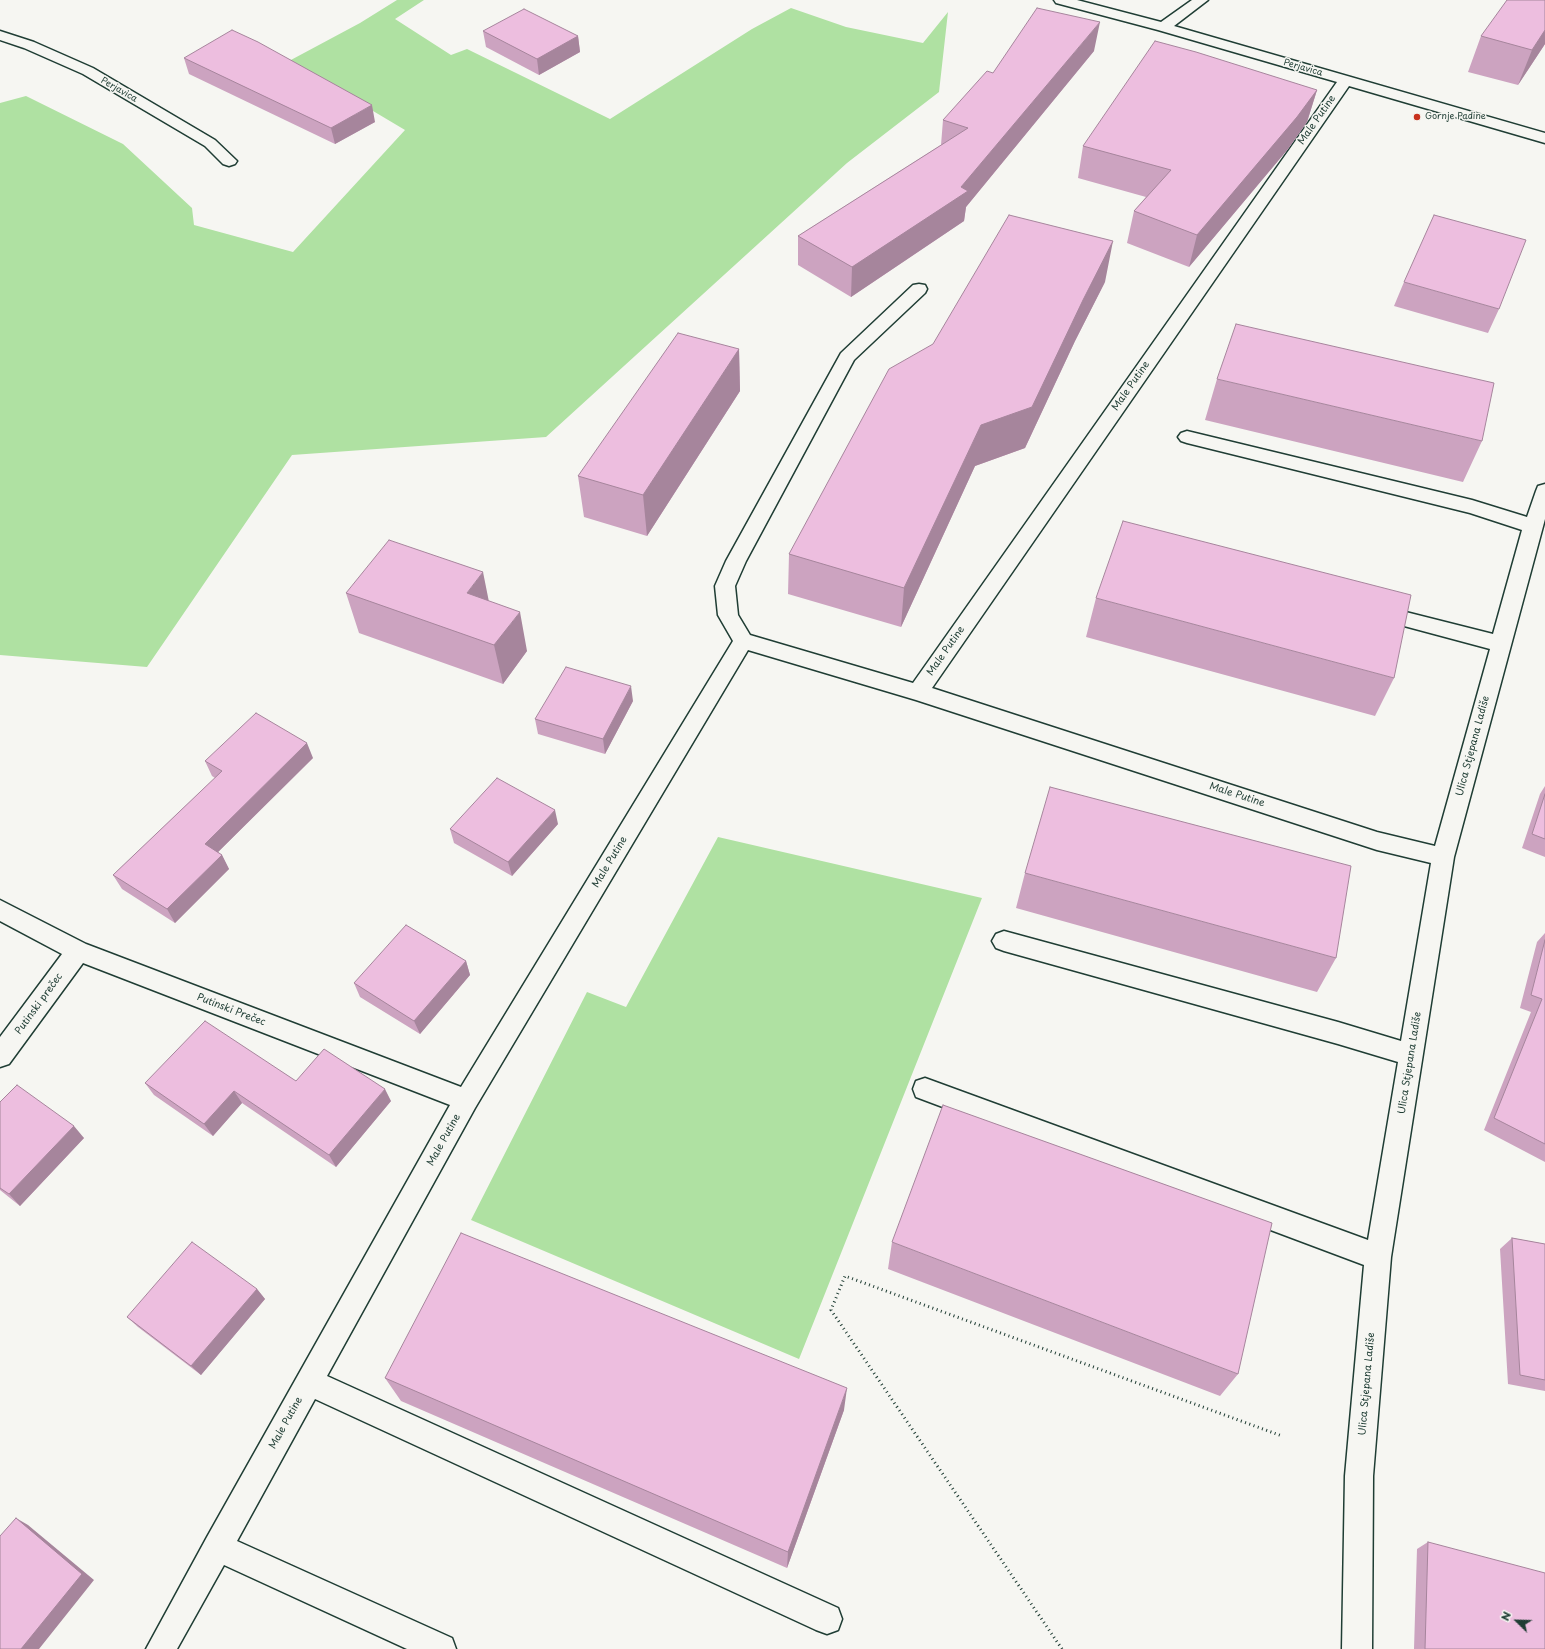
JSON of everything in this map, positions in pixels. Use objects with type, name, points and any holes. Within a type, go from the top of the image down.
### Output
[{"type":"street","name":"Perjavica","points":[[1061,0],[1163,27],[1545,138]]},
{"type":"street","points":[[1163,27],[1201,0]]},
{"type":"street","name":"Perjavica","points":[[0,35],[28,45],[88,71],[210,143],[229,161]]},
{"type":"street","name":"Male Putine","points":[[918,692],[1346,80]]},
{"type":"street","points":[[743,641],[728,615],[725,586],[736,562],[847,357],[919,289]]},
{"type":"street","points":[[1187,437],[1472,507],[1533,526]]},
{"type":"street","name":"Ulica Stjepana Ladiše","points":[[1357,1649],[1359,1476],[1378,1257],[1443,857],[1533,526],[1545,491]]},
{"type":"street","points":[[1364,608],[1501,644]]},
{"type":"street","name":"Male Putine","points":[[161,1649],[466,1100],[743,641],[918,692],[1377,841],[1443,857]]},
{"type":"street","name":"Putinski Prečec","points":[[0,910],[78,951],[466,1100]]},
{"type":"street","points":[[1004,941],[1338,1032],[1411,1056]]},
{"type":"street","name":"Putinski prečec","points":[[0,1056],[78,951]]},
{"type":"street","points":[[925,1089],[1378,1257]]},
{"type":"street","points":[[309,1382],[827,1619]]},
{"type":"street","points":[[217,1547],[441,1649]]},
{"type":"path","points":[[1062,1649],[831,1310],[845,1276],[1282,1436]]},
{"type":"green space","points":[[397,0],[424,0],[395,19],[451,55],[467,49],[610,119],[752,29],[791,8],[846,27],[923,43],[948,12],[939,92],[847,163],[546,437],[292,455],[147,667],[0,655],[0,103],[26,96],[123,144],[192,208],[194,225],[293,252],[405,130],[289,61],[360,23]]},
{"type":"green space","points":[[718,837],[982,898],[799,1359],[471,1220],[587,992],[626,1007]]},
{"type":"building","points":[[1507,0],[1545,0],[1545,30],[1532,50],[1481,36]]},
{"type":"building","points":[[1037,8],[1100,22],[961,187],[968,191],[852,267],[798,236],[968,128],[943,120],[987,71],[993,73]]},
{"type":"building","points":[[524,9],[578,36],[537,59],[483,31]]},
{"type":"building","points":[[232,30],[258,42],[372,105],[331,128],[184,58]]},
{"type":"building","points":[[1155,41],[1196,52],[1317,90],[1297,117],[1197,235],[1134,211],[1171,170],[1083,146]]},
{"type":"building","points":[[1009,215],[1113,241],[1032,407],[981,425],[904,588],[789,554],[889,369],[933,344]]},
{"type":"building","points":[[1434,215],[1526,240],[1499,309],[1404,282]]},
{"type":"building","points":[[1236,324],[1494,383],[1482,441],[1217,379]]},
{"type":"building","points":[[678,333],[739,349],[643,495],[578,476]]},
{"type":"building","points":[[1123,521],[1411,595],[1394,678],[1096,598]]},
{"type":"building","points":[[389,540],[483,572],[467,593],[520,612],[494,645],[346,593]]},
{"type":"building","points":[[566,667],[631,686],[603,739],[535,719]]},
{"type":"building","points":[[256,713],[307,743],[205,844],[222,855],[167,909],[113,875],[222,771],[205,761]]},
{"type":"building","points":[[497,778],[555,810],[508,862],[450,829]]},
{"type":"building","points":[[1050,787],[1351,866],[1336,958],[1025,873]]},
{"type":"building","points":[[1545,794],[1545,839],[1532,834]]},
{"type":"building","points":[[406,925],[466,961],[414,1021],[354,983]]},
{"type":"building","points":[[1545,940],[1545,1144],[1494,1118],[1542,999],[1531,995]]},
{"type":"building","points":[[205,1021],[296,1081],[324,1049],[385,1089],[329,1155],[234,1091],[204,1124],[145,1083]]},
{"type":"building","points":[[17,1085],[74,1126],[9,1194],[0,1188],[0,1102]]},
{"type":"building","points":[[943,1105],[1272,1223],[1238,1374],[892,1242]]},
{"type":"building","points":[[461,1233],[847,1388],[788,1552],[385,1378]]},
{"type":"building","points":[[1512,1238],[1545,1244],[1545,1380],[1520,1375]]},
{"type":"building","points":[[192,1242],[257,1289],[191,1366],[127,1317]]},
{"type":"building","points":[[16,1518],[82,1574],[21,1649],[0,1649],[0,1536]]},
{"type":"building","points":[[1428,1542],[1545,1573],[1545,1649],[1425,1649]]},
{"type":"place","name":"Gornje Padine","points":[[1417,117]]}]
